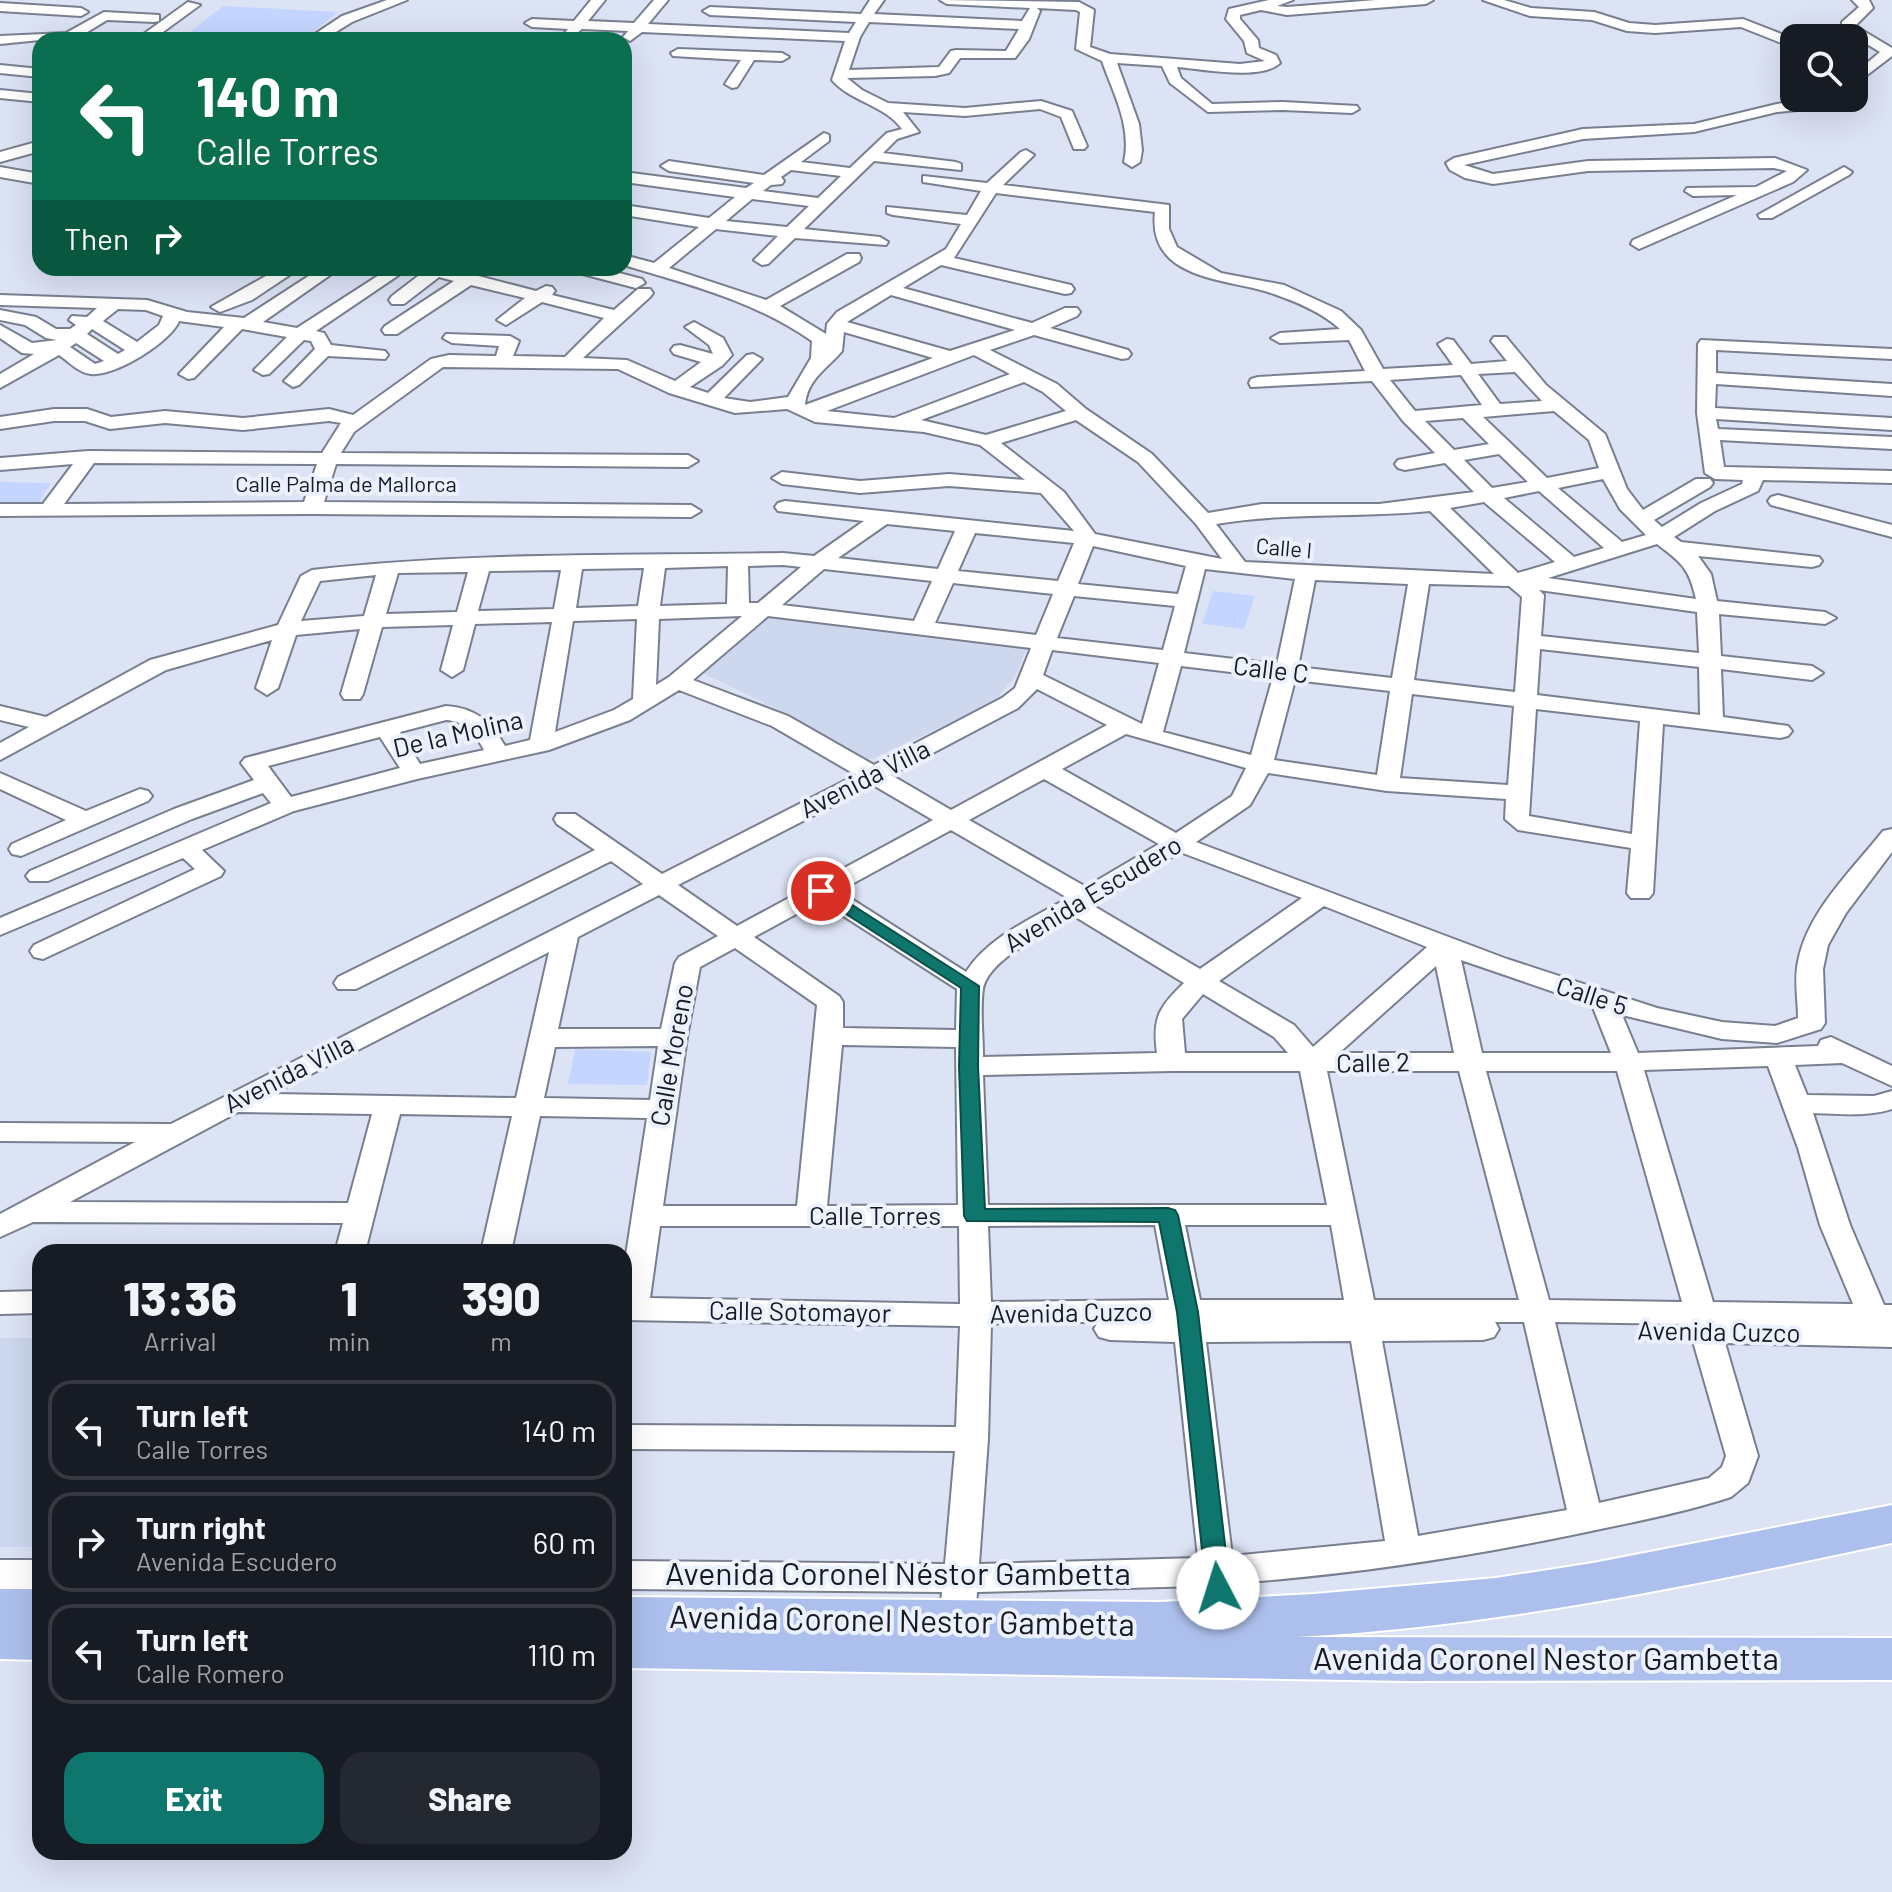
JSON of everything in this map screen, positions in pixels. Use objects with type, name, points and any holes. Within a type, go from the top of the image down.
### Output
[{"type":"highway","name":"Avenida Coronel Nestor Gambetta","points":[[632,1618],[959,1600],[1219,1621],[1496,1598],[1670,1570],[1892,1524]]},
{"type":"highway","points":[[0,1610],[32,1610]]},
{"type":"highway","points":[[0,1638],[32,1639]]},
{"type":"highway","name":"Avenida Coronel Nestor Gambetta","points":[[632,1647],[1411,1660],[1892,1659]]},
{"type":"street","points":[[326,32],[347,19],[400,0]]},
{"type":"street","points":[[573,31],[598,0]]},
{"type":"street","points":[[633,34],[661,0]]},
{"type":"street","points":[[762,260],[892,136],[911,132],[905,122],[887,107],[841,84],[840,74],[853,37],[877,0]]},
{"type":"street","points":[[947,0],[1087,10],[1083,49],[1108,58],[1240,68],[1273,63],[1271,58],[1252,50],[1249,46],[1251,40],[1233,19],[1234,12],[1279,1]]},
{"type":"street","points":[[1220,0],[1240,9]]},
{"type":"street","points":[[1259,7],[1287,11],[1426,0]]},
{"type":"street","points":[[1490,0],[1530,12],[1594,16],[1627,27],[1655,29],[1743,23],[1780,38]]},
{"type":"street","points":[[1859,0],[1865,3],[1866,8],[1847,25],[1849,29],[1890,50],[1868,68]]},
{"type":"street","points":[[974,23],[986,2]]},
{"type":"street","points":[[887,107],[938,92],[956,54],[1010,55],[1036,4]]},
{"type":"street","points":[[154,32],[193,5]]},
{"type":"street","points":[[782,57],[678,53],[714,6],[864,19],[1026,25]]},
{"type":"street","points":[[0,7],[81,12]]},
{"type":"street","points":[[3,42],[47,10]]},
{"type":"street","points":[[77,32],[104,16],[154,18]]},
{"type":"street","points":[[525,32],[537,18],[573,31],[593,32]]},
{"type":"street","points":[[633,34],[694,31],[853,37]]},
{"type":"street","points":[[705,54],[719,32]]},
{"type":"street","points":[[3,42],[32,40]]},
{"type":"street","points":[[3,42],[32,49]]},
{"type":"street","points":[[732,84],[750,56]]},
{"type":"street","points":[[1108,58],[1134,137],[1132,162]]},
{"type":"street","points":[[1168,63],[1175,80],[1208,108],[1268,105],[1352,109]]},
{"type":"street","points":[[0,69],[32,72]]},
{"type":"street","points":[[840,74],[938,92],[1050,106],[1067,114],[1079,146]]},
{"type":"street","points":[[0,94],[32,97]]},
{"type":"street","points":[[1639,244],[1766,188],[1799,170],[1775,163],[1588,166],[1493,179],[1471,175],[1455,167],[1454,163],[1570,136],[1694,128],[1780,108]]},
{"type":"street","points":[[656,270],[713,224],[750,202],[769,180],[824,138]]},
{"type":"street","points":[[0,157],[32,149]]},
{"type":"street","points":[[914,197],[967,202],[992,187],[1026,155]]},
{"type":"street","points":[[870,156],[1007,173]]},
{"type":"street","points":[[787,165],[854,173]]},
{"type":"street","points":[[669,166],[835,188]]},
{"type":"street","points":[[0,172],[32,178]]},
{"type":"street","points":[[1766,215],[1844,172]]},
{"type":"street","points":[[632,178],[839,222]]},
{"type":"street","points":[[929,179],[1082,201],[1163,208],[1161,229],[1170,250],[1216,277],[1278,289],[1335,315],[1355,334],[1376,374],[1410,417],[1489,496],[1571,565]]},
{"type":"street","points":[[632,193],[649,181]]},
{"type":"street","points":[[1693,191],[1766,188],[1805,195]]},
{"type":"street","points":[[750,202],[820,203]]},
{"type":"street","points":[[801,408],[799,390],[833,351],[836,324],[843,316],[952,252],[969,220],[967,202]]},
{"type":"street","points":[[893,210],[969,220]]},
{"type":"street","points":[[632,211],[713,224],[880,242]]},
{"type":"street","points":[[768,306],[853,258]]},
{"type":"street","points":[[940,260],[1065,289]]},
{"type":"street","points":[[632,262],[711,285],[792,318],[821,339],[824,349],[817,366]]},
{"type":"street","points":[[220,307],[279,276]]},
{"type":"street","points":[[188,374],[243,323],[319,276]]},
{"type":"street","points":[[263,370],[301,333],[389,276]]},
{"type":"street","points":[[398,300],[425,276]]},
{"type":"street","points":[[458,276],[619,316]]},
{"type":"street","points":[[525,276],[582,294]]},
{"type":"street","points":[[571,361],[590,336],[619,316],[640,288],[605,276]]},
{"type":"street","points":[[391,330],[468,279]]},
{"type":"street","points":[[494,305],[513,314],[539,294],[560,285]]},
{"type":"street","points":[[889,289],[1122,354]]},
{"type":"street","points":[[0,300],[147,305],[172,315],[243,323],[318,337],[324,350]]},
{"type":"street","points":[[48,303],[65,317],[93,323],[122,336],[136,351]]},
{"type":"street","points":[[0,382],[59,347],[115,303]]},
{"type":"street","points":[[801,408],[1034,329],[1071,312]]},
{"type":"street","points":[[0,315],[30,321],[52,334],[76,335],[117,361]]},
{"type":"street","points":[[0,330],[28,349],[59,347],[91,369],[102,369],[136,351],[167,328],[172,315]]},
{"type":"street","points":[[836,324],[951,357]]},
{"type":"street","points":[[676,389],[723,355],[717,342],[694,327]]},
{"type":"street","points":[[1280,338],[1355,334]]},
{"type":"street","points":[[452,338],[510,341],[503,360]]},
{"type":"street","points":[[1500,341],[1519,366],[1558,405],[1598,438],[1617,489],[1640,520],[1688,557],[1701,574],[1708,607],[1712,723]]},
{"type":"street","points":[[1447,344],[1496,411]]},
{"type":"street","points":[[1709,478],[1707,344],[1892,354]]},
{"type":"street","points":[[975,349],[1050,388],[1079,413],[1145,458],[1203,520],[1239,568]]},
{"type":"street","points":[[324,350],[379,355]]},
{"type":"street","points":[[293,381],[324,350]]},
{"type":"street","points":[[680,350],[717,361]]},
{"type":"street","points":[[1850,352],[1872,422],[1886,442],[1892,470]]},
{"type":"street","points":[[710,401],[753,359]]},
{"type":"street","points":[[312,508],[328,459],[347,428],[437,363],[449,360],[571,361],[621,364],[710,401],[750,408],[801,408],[944,429],[987,441],[1048,488],[1075,518],[1086,538]]},
{"type":"street","points":[[1258,383],[1519,366]]},
{"type":"street","points":[[896,423],[1025,375]]},
{"type":"street","points":[[1708,378],[1892,390]]},
{"type":"street","points":[[1475,420],[1496,411],[1558,405]]},
{"type":"street","points":[[987,441],[1079,413]]},
{"type":"street","points":[[1706,413],[1892,424]]},
{"type":"street","points":[[0,423],[54,415],[87,415],[110,423],[165,417],[243,424],[329,415],[356,421]]},
{"type":"street","points":[[1410,417],[1576,419]]},
{"type":"street","points":[[1475,420],[1542,484],[1619,550]]},
{"type":"street","points":[[1709,434],[1886,442]]},
{"type":"street","points":[[1405,464],[1504,447]]},
{"type":"street","points":[[51,507],[88,457]]},
{"type":"street","points":[[0,464],[88,457],[688,461]]},
{"type":"street","points":[[1203,520],[1262,510],[1379,510],[1435,505],[1610,472]]},
{"type":"street","name":"Calle I","points":[[785,507],[1086,538],[1197,562],[1306,575],[1515,580],[1619,550],[1668,543],[1708,507],[1751,487],[1754,476]]},
{"type":"street","points":[[1640,520],[1709,478],[1892,477]]},
{"type":"street","points":[[782,478],[860,487],[949,480],[1048,488]]},
{"type":"street","points":[[1778,501],[1892,531]]},
{"type":"street","points":[[1435,505],[1533,595],[1517,819],[1519,822],[1643,843]]},
{"type":"street","name":"Calle Palma de Mallorca","points":[[0,510],[51,507],[691,511]]},
{"type":"street","name":"De la Molina","points":[[0,927],[285,806],[414,772],[541,745],[644,703],[677,682],[750,609],[884,516]]},
{"type":"street","points":[[922,628],[968,525]]},
{"type":"street","name":"Avenida Villa","points":[[0,1227],[14,1212],[176,1133],[876,775],[1010,703],[1025,691],[1031,678],[1086,538]]},
{"type":"street","points":[[1668,543],[1812,561]]},
{"type":"street","points":[[644,703],[648,614],[656,561]]},
{"type":"street","points":[[738,561],[750,609]]},
{"type":"street","points":[[267,688],[287,629],[312,576],[389,567],[573,562],[821,561],[1185,601]]},
{"type":"street","points":[[541,745],[573,562]]},
{"type":"street","points":[[1139,730],[1169,658],[1197,562]]},
{"type":"street","points":[[452,670],[480,564]]},
{"type":"street","points":[[352,694],[376,621],[389,567]]},
{"type":"street","name":"Avenida Escudero","points":[[970,986],[984,964],[1008,944],[1178,843],[1242,800],[1261,763],[1286,672],[1306,575]]},
{"type":"street","points":[[1387,784],[1419,580]]},
{"type":"street","points":[[1515,580],[1708,607],[1825,618]]},
{"type":"street","name":"Calle C","points":[[0,753],[158,665],[287,629],[376,621],[750,609],[1780,731]]},
{"type":"street","points":[[1530,641],[1812,673]]},
{"type":"street","points":[[1031,678],[1139,730],[1261,763],[1387,784],[1520,793]]},
{"type":"street","points":[[677,682],[780,721],[953,819],[1284,1031],[1312,1063],[1344,1215],[1403,1549]]},
{"type":"street","points":[[285,806],[253,763],[457,712],[473,718],[490,739],[497,754]]},
{"type":"street","points":[[0,713],[48,724]]},
{"type":"street","points":[[1640,893],[1652,716]]},
{"type":"street","points":[[387,729],[414,772]]},
{"type":"street","name":"Calle Moreno","points":[[632,1289],[688,963],[1045,769],[1139,730]]},
{"type":"street","name":"Calle 5","points":[[1045,769],[1178,843],[1604,1002],[1733,1032],[1773,1036],[1803,1031]]},
{"type":"street","points":[[0,780],[85,820]]},
{"type":"street","points":[[39,876],[183,814],[268,783]]},
{"type":"street","points":[[57,901],[11,845],[85,820],[140,796]]},
{"type":"street","points":[[566,819],[830,1002],[811,1215]]},
{"type":"street","points":[[1892,836],[1827,923],[1811,957],[1811,1023],[1803,1031],[1892,1077]]},
{"type":"street","points":[[43,951],[212,871],[184,847]]},
{"type":"street","points":[[347,983],[612,851]]},
{"type":"street","points":[[821,891],[970,986],[976,1315],[972,1439],[959,1600]]},
{"type":"street","points":[[1172,1062],[1168,1021],[1173,1008],[1202,981],[1322,896]]},
{"type":"street","points":[[498,1244],[566,932]]},
{"type":"street","points":[[1312,1063],[1445,944],[1470,1062],[1539,1319],[1586,1521]]},
{"type":"street","points":[[1604,1002],[1628,1062],[1704,1324]]},
{"type":"street","name":"Calle 2","points":[[829,1036],[969,1053],[1172,1062],[1628,1062],[1847,1054]]},
{"type":"street","points":[[545,1038],[673,1037]]},
{"type":"street","points":[[1778,1055],[1835,1225],[1885,1326]]},
{"type":"street","points":[[1796,1104],[1875,1105],[1892,1100]]},
{"type":"street","points":[[232,1103],[662,1109]]},
{"type":"street","points":[[352,1244],[388,1105]]},
{"type":"street","points":[[0,1132],[176,1133]]},
{"type":"street","points":[[14,1212],[362,1213]]},
{"type":"street","points":[[1168,1215],[1188,1321],[1217,1571],[1219,1621]]},
{"type":"street","name":"Calle Torres","points":[[646,1216],[1344,1215]]},
{"type":"street","points":[[0,1303],[32,1302]]},
{"type":"street","name":"Calle Sotomayor","points":[[632,1310],[976,1315]]},
{"type":"street","name":"Avenida Cuzco","points":[[976,1315],[1012,1325],[1539,1319],[1885,1326]]},
{"type":"street","name":"Avenida Coronel Néstor Gambetta","points":[[632,1576],[959,1600],[1323,1562],[1586,1521],[1719,1488],[1736,1474],[1742,1456],[1704,1324]]},
{"type":"street","points":[[632,1437],[972,1439]]},
{"type":"street","points":[[0,1574],[32,1574]]},
{"type":"shaded area","points":[[223,6],[338,12],[313,32],[190,32]]},
{"type":"shaded area","points":[[0,482],[51,483],[39,502],[0,503]]},
{"type":"shaded area","points":[[1213,591],[1255,596],[1244,629],[1202,624]]},
{"type":"shaded area","points":[[766,617],[1028,645],[1016,675],[994,702],[872,759],[862,759],[799,720],[701,672]]},
{"type":"shaded area","points":[[575,1049],[651,1052],[647,1085],[568,1084]]},
{"type":"shaded area","points":[[0,1338],[32,1338],[32,1547],[0,1547]]},
{"type":"route","points":[[821,891],[970,986],[969,1066],[975,1216],[1168,1215],[1187,1312],[1218,1588]]}]
